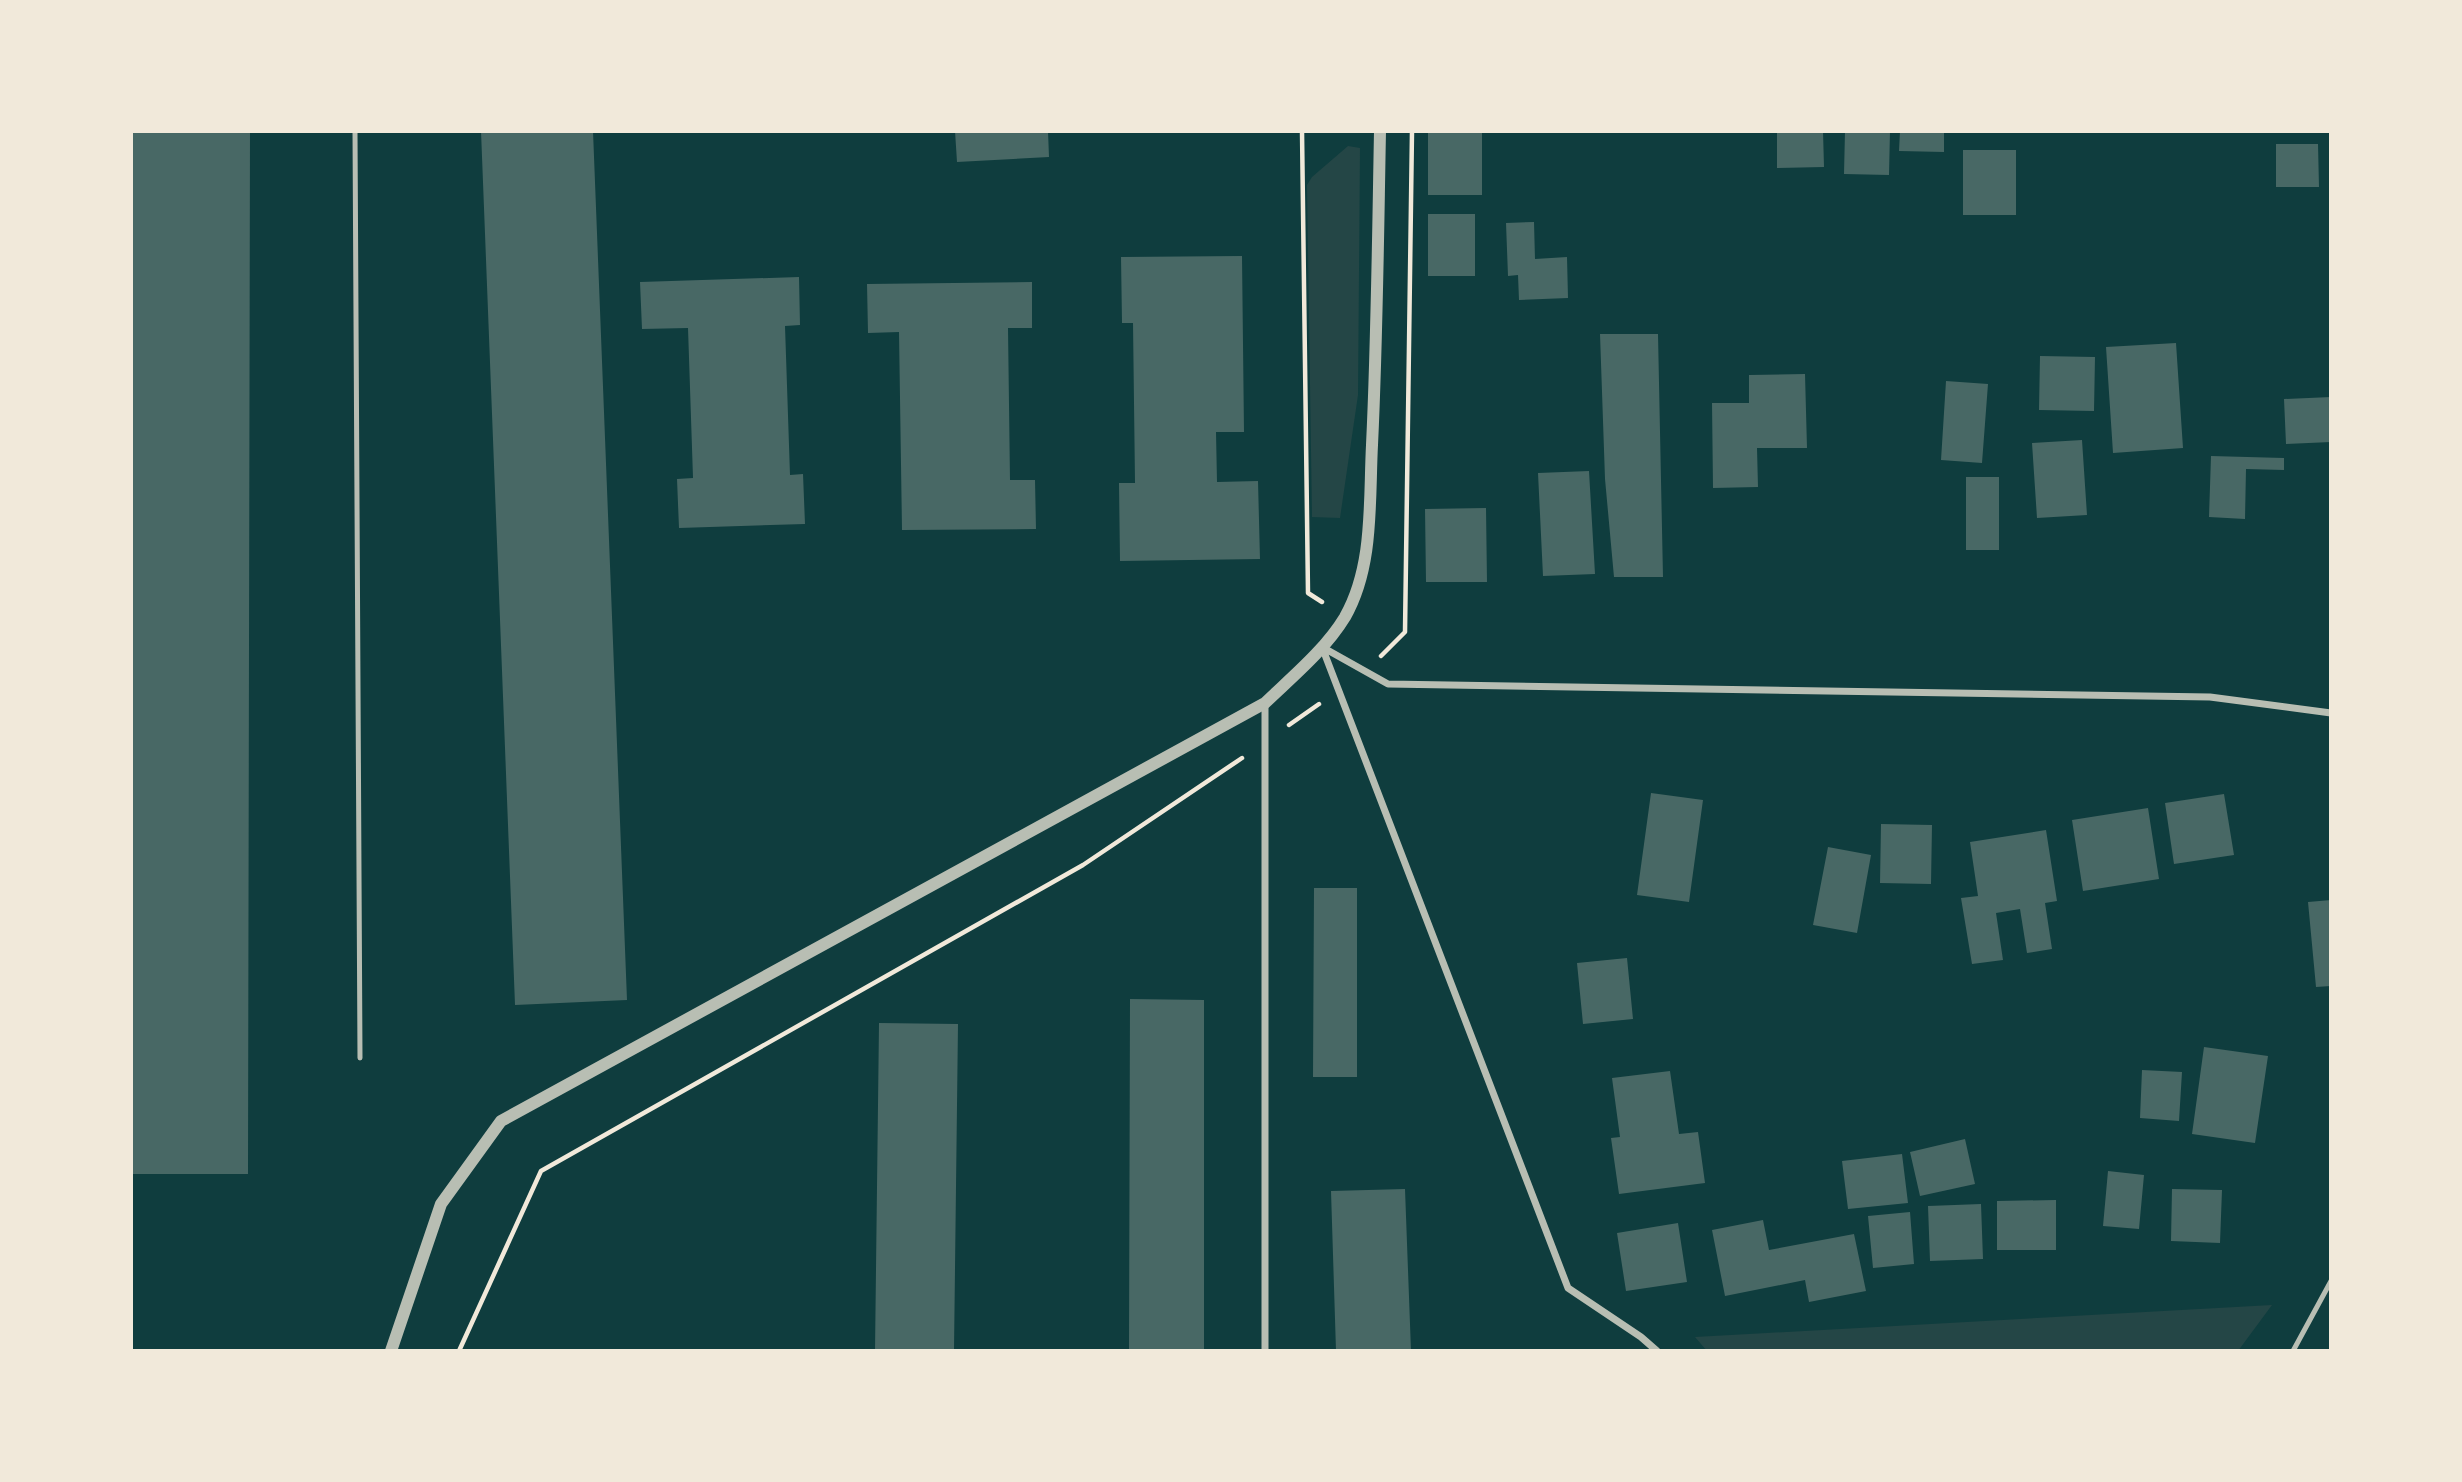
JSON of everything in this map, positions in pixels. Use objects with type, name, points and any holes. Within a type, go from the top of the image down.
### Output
[{"type":"street","points":[[391,1351],[441,1204],[501,1121],[1265,703],[1322,647],[1345,617],[1367,553],[1374,409],[1380,131]]},
{"type":"street","points":[[1322,647],[1388,684],[2210,697],[2331,713]]},
{"type":"street","points":[[1322,647],[1568,1288],[1641,1337],[1657,1351]]},
{"type":"street","points":[[1265,703],[1265,1351]]},
{"type":"lane","points":[[355,131],[360,1058]]},
{"type":"lane","points":[[2293,1351],[2331,1281]]},
{"type":"path","points":[[1303,131],[1308,593],[1345,617]]},
{"type":"shaded area","points":[[1348,146],[1360,148],[1358,395],[1340,518],[1312,517],[1307,185],[1312,177]]},
{"type":"shaded area","points":[[2272,1305],[2238,1351],[1707,1351],[1695,1337]]},
{"type":"building","points":[[131,131],[250,131],[248,1174],[131,1174]]},
{"type":"building","points":[[481,131],[593,131],[627,1000],[515,1005]]},
{"type":"building","points":[[955,131],[1048,131],[1049,157],[957,162]]},
{"type":"building","points":[[1428,131],[1482,131],[1482,195],[1428,195]]},
{"type":"building","points":[[1777,131],[1823,131],[1824,167],[1777,168]]},
{"type":"building","points":[[1845,131],[1890,131],[1889,175],[1844,174]]},
{"type":"building","points":[[1900,131],[1944,131],[1944,152],[1899,151]]},
{"type":"building","points":[[2276,144],[2318,144],[2319,187],[2276,187]]},
{"type":"building","points":[[1963,150],[2016,150],[2016,215],[1963,215]]},
{"type":"building","points":[[1428,214],[1475,214],[1475,276],[1428,276]]},
{"type":"building","points":[[1534,222],[1535,259],[1567,257],[1568,298],[1519,300],[1518,275],[1508,276],[1506,223]]},
{"type":"building","points":[[1242,256],[1244,432],[1216,432],[1217,482],[1258,481],[1260,559],[1120,561],[1119,483],[1135,483],[1133,323],[1122,323],[1121,257]]},
{"type":"building","points":[[799,277],[800,325],[785,326],[790,475],[803,474],[805,524],[679,528],[677,479],[693,478],[688,328],[642,329],[640,282]]},
{"type":"building","points":[[1032,282],[1032,328],[1008,328],[1010,480],[1035,480],[1036,529],[902,530],[899,332],[868,333],[867,284]]},
{"type":"building","points":[[1600,334],[1658,334],[1663,577],[1614,577],[1605,479]]},
{"type":"building","points":[[2176,343],[2183,448],[2113,453],[2106,347]]},
{"type":"building","points":[[2040,356],[2095,357],[2094,411],[2039,410]]},
{"type":"building","points":[[1805,374],[1807,448],[1757,448],[1758,487],[1713,488],[1712,403],[1749,403],[1749,375]]},
{"type":"building","points":[[1946,381],[1988,384],[1982,463],[1941,460]]},
{"type":"building","points":[[2331,397],[2331,442],[2286,444],[2284,399]]},
{"type":"building","points":[[2082,440],[2087,515],[2037,518],[2032,443]]},
{"type":"building","points":[[2211,456],[2284,458],[2284,470],[2246,469],[2245,519],[2209,517]]},
{"type":"building","points":[[1589,471],[1595,574],[1543,576],[1538,473]]},
{"type":"building","points":[[1966,477],[1999,477],[1999,550],[1966,550]]},
{"type":"building","points":[[1486,508],[1487,582],[1426,582],[1425,509]]},
{"type":"building","points":[[1651,793],[1703,800],[1689,902],[1637,895]]},
{"type":"building","points":[[2224,794],[2234,855],[2174,864],[2165,803]]},
{"type":"building","points":[[2148,808],[2159,879],[2083,891],[2072,820]]},
{"type":"building","points":[[1881,824],[1932,825],[1931,884],[1880,883]]},
{"type":"building","points":[[2046,830],[2057,901],[2045,903],[2052,949],[2027,953],[2020,909],[1996,913],[2003,960],[1972,964],[1961,898],[1978,896],[1970,842]]},
{"type":"building","points":[[1828,847],[1871,855],[1857,933],[1813,925]]},
{"type":"building","points":[[1314,888],[1357,888],[1357,1077],[1313,1077]]},
{"type":"building","points":[[2331,900],[2331,986],[2316,987],[2308,902]]},
{"type":"building","points":[[1627,958],[1633,1019],[1583,1024],[1577,963]]},
{"type":"building","points":[[1130,999],[1204,1000],[1204,1351],[1129,1351]]},
{"type":"building","points":[[879,1023],[958,1024],[954,1351],[875,1351]]},
{"type":"building","points":[[2204,1047],[2268,1056],[2255,1143],[2192,1134]]},
{"type":"building","points":[[2142,1070],[2182,1072],[2179,1121],[2140,1118]]},
{"type":"building","points":[[1670,1071],[1679,1134],[1698,1132],[1705,1183],[1619,1194],[1611,1138],[1620,1137],[1612,1078]]},
{"type":"building","points":[[1965,1139],[1975,1184],[1920,1196],[1910,1152]]},
{"type":"building","points":[[1902,1154],[1908,1203],[1848,1209],[1842,1161]]},
{"type":"building","points":[[2108,1171],[2144,1175],[2139,1229],[2103,1226]]},
{"type":"building","points":[[1405,1189],[1411,1351],[1336,1351],[1331,1191]]},
{"type":"building","points":[[2172,1189],[2222,1190],[2220,1243],[2171,1241]]},
{"type":"building","points":[[2056,1200],[2056,1250],[1997,1250],[1997,1201]]},
{"type":"building","points":[[1981,1204],[1983,1259],[1930,1261],[1928,1206]]},
{"type":"building","points":[[1910,1212],[1914,1264],[1873,1268],[1868,1216]]},
{"type":"building","points":[[1763,1220],[1769,1250],[1854,1234],[1866,1291],[1809,1302],[1805,1280],[1725,1296],[1712,1230]]},
{"type":"building","points":[[1678,1223],[1687,1282],[1626,1291],[1617,1233]]}]
